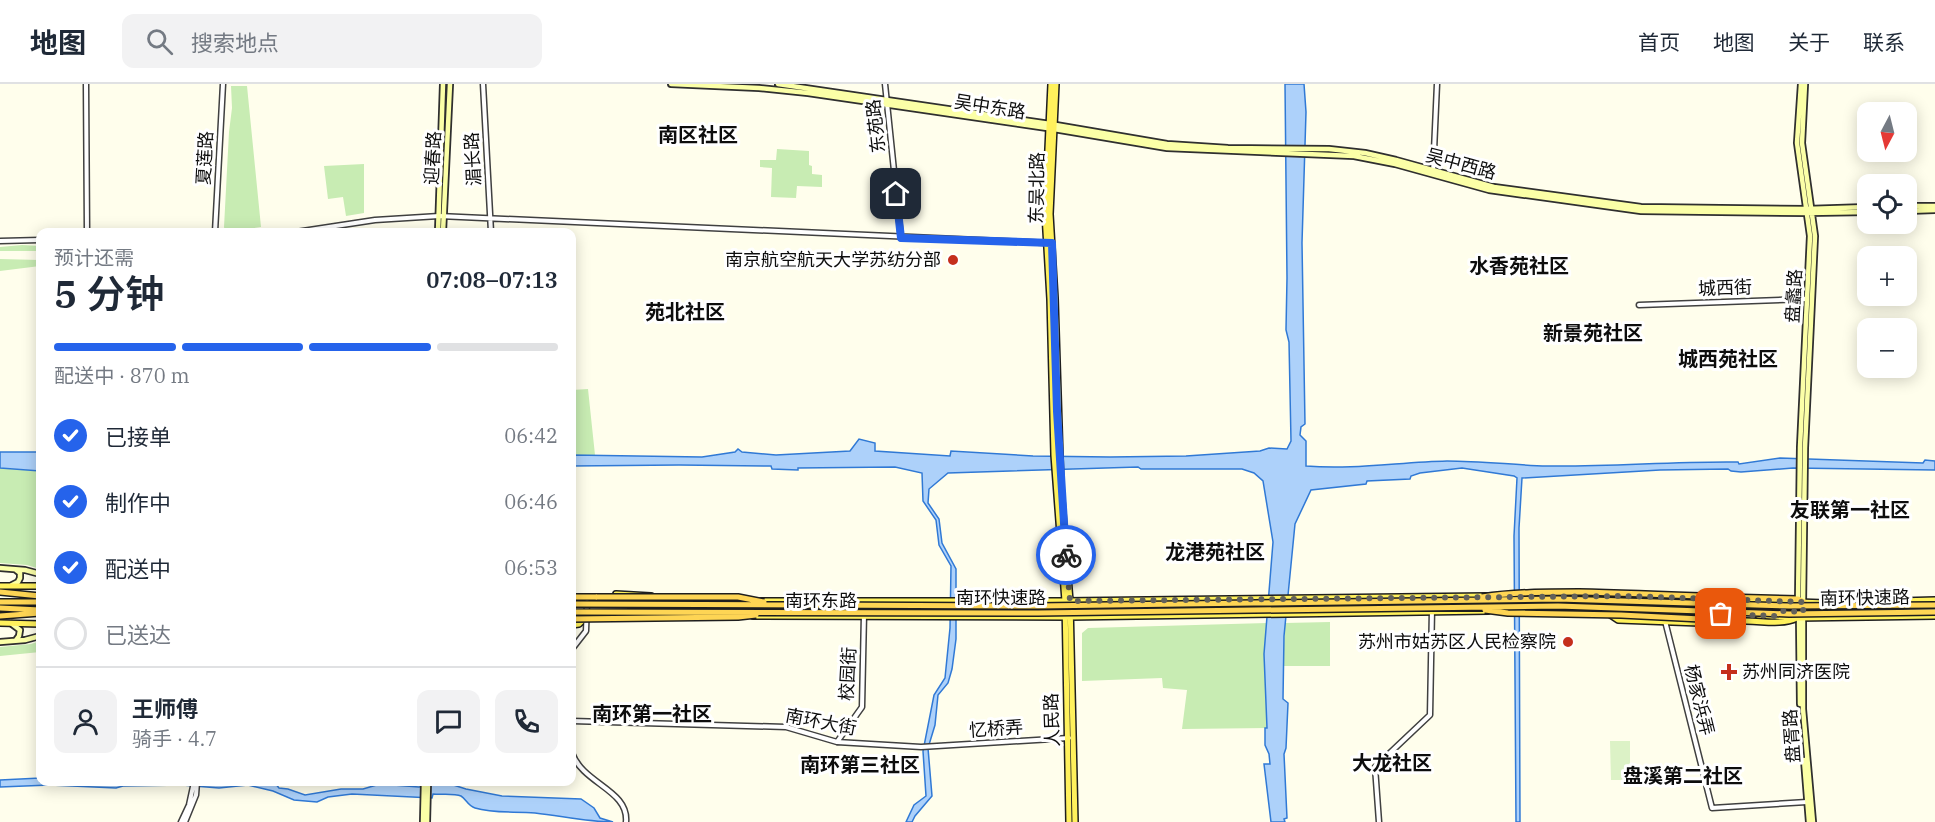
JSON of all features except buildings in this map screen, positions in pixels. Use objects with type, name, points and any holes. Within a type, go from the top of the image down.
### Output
[{"type":"highway","points":[[0,592],[36,594]]},
{"type":"highway","points":[[1463,600],[1507,593],[1558,592],[1800,601]]},
{"type":"highway","points":[[576,596],[738,597],[780,605]]},
{"type":"highway","name":"南环快速路","points":[[576,603],[1038,606],[1463,600],[1600,600],[1789,606],[1935,603]]},
{"type":"highway","points":[[0,602],[36,601]]},
{"type":"highway","name":"南环快速路","points":[[576,616],[738,617],[780,612],[1038,613],[1589,607],[1827,614],[1935,614]]},
{"type":"highway","points":[[0,608],[36,612]]},
{"type":"highway","points":[[1462,608],[1508,613],[1738,620]]},
{"type":"highway","points":[[0,616],[36,613]]},
{"type":"main road","name":"迎春路","points":[[441,216],[443,84]]},
{"type":"main road","name":"迎春路","points":[[440,228],[450,84]]},
{"type":"main road","name":"吴中东路","points":[[671,84],[768,89],[887,102]]},
{"type":"main road","name":"吴中东路","points":[[778,84],[1052,127]]},
{"type":"main road","name":"东吴北路","points":[[1053,84],[1050,243],[1057,455],[1068,601],[1067,617]]},
{"type":"main road","name":"盘蠡路","points":[[1801,613],[1802,447],[1810,236],[1809,211],[1797,143],[1803,84]]},
{"type":"main road","name":"吴中西路","points":[[1052,127],[1167,148],[1308,151],[1364,157],[1494,187],[1641,207],[1809,211],[1857,209]]},
{"type":"main road","points":[[1917,208],[1935,208]]},
{"type":"main road","points":[[0,568],[36,573]]},
{"type":"main road","points":[[10,586],[16,584],[21,577],[11,568]]},
{"type":"main road","points":[[0,586],[36,586]]},
{"type":"main road","points":[[576,596],[649,595],[660,601]]},
{"type":"main road","name":"南环东路","points":[[576,603],[1068,601],[1513,596],[1883,602]]},
{"type":"main road","points":[[1604,611],[1618,620],[1727,624],[1738,620],[1788,622],[1801,613],[1868,609],[1883,602],[1935,603]]},
{"type":"main road","name":"南环东路","points":[[576,616],[1067,617],[1512,610],[1774,616],[1781,611],[1801,613]]},
{"type":"main road","points":[[1801,613],[1935,614]]},
{"type":"main road","name":"盘胥路","points":[[1801,613],[1800,709],[1807,802],[1811,822]]},
{"type":"main road","name":"盘胥路","points":[[1801,613],[1805,748],[1811,822]]},
{"type":"main road","points":[[576,624],[587,616]]},
{"type":"main road","name":"人民路","points":[[1067,617],[1075,822]]},
{"type":"main road","points":[[0,623],[36,624]]},
{"type":"main road","points":[[11,623],[20,630],[18,638],[13,641]]},
{"type":"main road","points":[[0,642],[36,637]]},
{"type":"main road","name":"人民路","points":[[1069,822],[1071,738]]},
{"type":"main road","points":[[425,822],[426,786]]},
{"type":"street","points":[[86,84],[87,228]]},
{"type":"street","name":"夏莲路","points":[[215,228],[223,84]]},
{"type":"street","name":"湄长路","points":[[483,84],[491,228]]},
{"type":"street","name":"东苑路","points":[[885,84],[901,238]]},
{"type":"street","points":[[1433,173],[1437,84]]},
{"type":"street","points":[[322,228],[375,220],[441,216],[1050,243]]},
{"type":"street","points":[[0,241],[36,240]]},
{"type":"street","name":"城西街","points":[[1639,304],[1809,299]]},
{"type":"street","points":[[1379,822],[1375,767],[1430,714],[1431,597]]},
{"type":"street","name":"杨家浜弄","points":[[1661,597],[1665,622],[1712,808],[1807,802]]},
{"type":"street","name":"校园街","points":[[837,742],[862,707],[865,601]]},
{"type":"street","points":[[576,643],[586,631],[587,602]]},
{"type":"street","name":"南环大街","points":[[576,721],[786,727],[837,742],[921,747]]},
{"type":"street","name":"忆桥弄","points":[[921,747],[1071,738]]},
{"type":"street","points":[[576,759],[584,772],[618,798],[625,809],[626,822]]},
{"type":"street","points":[[183,822],[195,786]]},
{"type":"green space","points":[[231,86],[247,86],[261,227],[224,228],[232,108]]},
{"type":"green space","points":[[777,149],[809,151],[809,165],[812,166],[812,174],[822,175],[822,187],[797,186],[796,198],[771,197],[772,168],[760,167],[760,160],[776,160]]},
{"type":"green space","points":[[364,164],[364,213],[346,216],[343,197],[328,199],[324,166]]},
{"type":"green space","points":[[36,246],[36,251],[0,251],[0,247]]},
{"type":"green space","points":[[0,259],[36,260],[36,266],[0,271]]},
{"type":"green space","points":[[588,389],[595,455],[576,455],[576,390]]},
{"type":"green space","points":[[0,468],[36,471],[36,568],[0,563]]},
{"type":"green space","points":[[1330,622],[1330,666],[1283,666],[1285,623]]},
{"type":"green space","points":[[1267,623],[1264,654],[1267,728],[1182,729],[1187,690],[1163,688],[1162,678],[1082,681],[1082,633],[1088,628]]},
{"type":"green space","points":[[36,642],[36,652],[0,656],[0,647]]},
{"type":"green space","points":[[1610,741],[1630,741],[1630,780],[1611,780]]},
{"type":"water","points":[[1285,84],[1304,84],[1306,112],[1302,243],[1305,424],[1301,427],[1300,435],[1306,441],[1306,466],[1359,466],[1447,461],[1547,466],[1714,462],[1738,462],[1739,464],[1780,458],[1923,463],[1925,460],[1935,461],[1935,470],[1793,468],[1741,472],[1728,469],[1660,470],[1522,478],[1519,528],[1520,822],[1516,822],[1514,536],[1517,478],[1514,476],[1462,468],[1420,473],[1411,476],[1410,479],[1367,481],[1366,484],[1311,490],[1295,524],[1284,636],[1283,699],[1288,703],[1284,754],[1287,818],[1284,819],[1285,822],[1271,822],[1264,764],[1270,764],[1265,745],[1265,728],[1267,728],[1264,654],[1273,542],[1263,481],[1254,473],[1242,469],[1141,469],[1138,467],[948,473],[929,489],[928,503],[939,519],[942,543],[956,569],[956,639],[952,669],[948,683],[938,695],[935,725],[928,748],[932,796],[912,822],[906,822],[914,805],[926,796],[923,751],[934,695],[945,678],[950,628],[951,566],[939,545],[936,520],[923,501],[922,473],[895,467],[798,468],[798,470],[772,469],[771,466],[576,466],[576,455],[702,457],[735,452],[738,449],[742,452],[776,455],[850,451],[859,439],[875,443],[875,451],[950,456],[951,451],[1033,456],[1110,457],[1186,456],[1260,451],[1269,448],[1287,449],[1291,441],[1289,342],[1286,330]]},
{"type":"water","points":[[0,452],[36,452],[36,471],[0,468]]},
{"type":"water","points":[[36,778],[36,786],[0,787],[0,780]]},
{"type":"water","points":[[72,786],[123,786],[116,788]]},
{"type":"water","points":[[194,786],[238,786],[219,788]]},
{"type":"water","points":[[252,786],[277,786],[305,795],[373,786],[457,786],[502,796],[581,799],[594,808],[600,818],[613,822],[535,813],[482,810],[473,807],[461,796],[451,794],[433,794],[432,798],[352,794],[328,797],[317,802],[294,800],[273,791]]},
{"type":"way so far","points":[[1066,555],[1070,601],[1624,596],[1804,602],[1803,612],[1781,611],[1774,616],[1721,614]]},
{"type":"place","name":"南京航空航天大学苏纺分部","points":[[953,260]]},
{"type":"place","name":"苏州市姑苏区人民检察院","points":[[1568,642]]},
{"type":"place","name":"苏州同济医院","points":[[1729,672]]},
{"type":"district","name":"南区社区","points":[[698,135]]},
{"type":"district","name":"水香苑社区","points":[[1519,266]]},
{"type":"district","name":"苑北社区","points":[[685,312]]},
{"type":"district","name":"新景苑社区","points":[[1593,333]]},
{"type":"district","name":"城西苑社区","points":[[1728,359]]},
{"type":"district","name":"友联第一社区","points":[[1850,510]]},
{"type":"district","name":"龙港苑社区","points":[[1215,552]]},
{"type":"district","name":"南环第一社区","points":[[652,714]]},
{"type":"district","name":"大龙社区","points":[[1392,763]]},
{"type":"district","name":"南环第三社区","points":[[860,765]]},
{"type":"district","name":"盘溪第二社区","points":[[1683,776]]},
{"type":"route","points":[[896,194],[901,238],[1052,243],[1057,411],[1066,555]]}]
